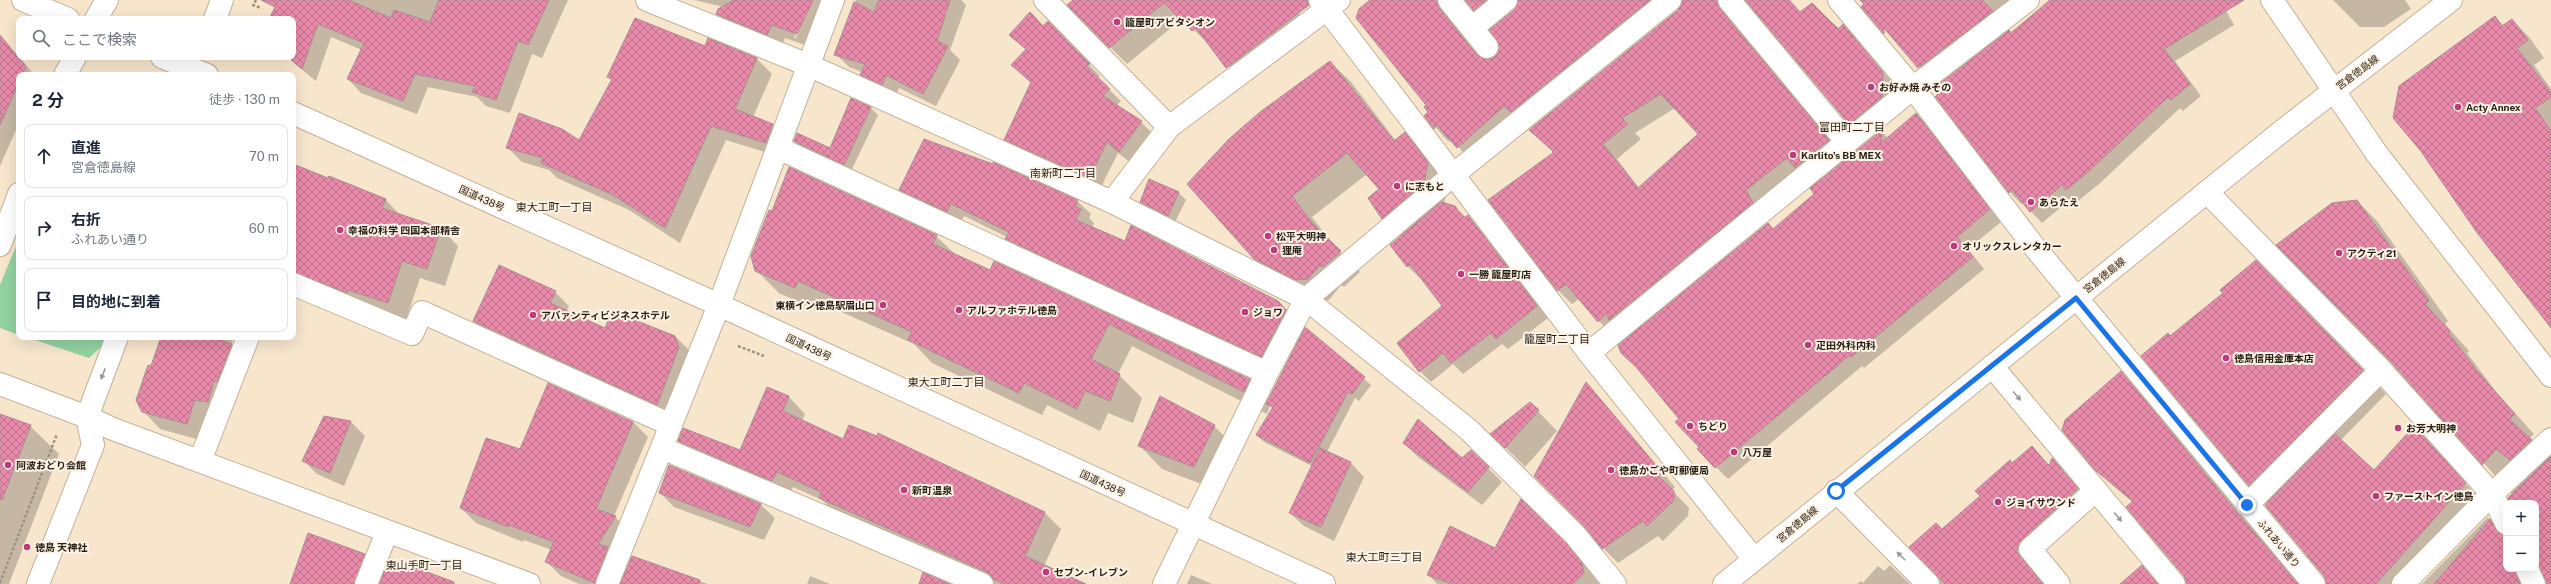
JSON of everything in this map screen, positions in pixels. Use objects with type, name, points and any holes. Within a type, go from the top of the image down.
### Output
[{"type":"main road","points":[[23,0],[61,16]]},
{"type":"main road","points":[[98,16],[107,0]]},
{"type":"main road","points":[[217,16],[222,0]]},
{"type":"main road","points":[[647,0],[808,65],[1112,202],[1306,299],[1469,430],[1576,536],[1615,584]]},
{"type":"main road","points":[[607,584],[719,305],[832,0]]},
{"type":"main road","points":[[1045,0],[1169,127]]},
{"type":"main road","points":[[1449,0],[1487,47]]},
{"type":"main road","points":[[1472,28],[1506,0]]},
{"type":"main road","points":[[1164,584],[1267,372],[1306,299],[1453,175],[1670,0]]},
{"type":"main road","points":[[1729,0],[1847,142]]},
{"type":"main road","name":"ふれあい通り","points":[[1839,0],[1913,88],[2036,249],[2314,584]]},
{"type":"main road","points":[[1589,353],[1913,88],[2028,0]]},
{"type":"main road","points":[[2272,0],[2332,91],[2377,154],[2551,376]]},
{"type":"main road","name":"宮倉徳島線","points":[[1724,584],[1836,491],[2332,91],[2451,0]]},
{"type":"main road","points":[[1112,202],[1169,127],[1329,3],[1453,175],[1589,353],[1754,559]]},
{"type":"main road","points":[[68,72],[74,60]]},
{"type":"main road","points":[[172,60],[200,69]]},
{"type":"main road","name":"国道438号","points":[[296,113],[719,305],[1324,584]]},
{"type":"main road","points":[[778,148],[1267,372]]},
{"type":"main road","points":[[2207,192],[2381,370],[2492,494],[2503,517]]},
{"type":"main road","points":[[0,244],[11,199]]},
{"type":"main road","points":[[296,285],[412,334],[422,312],[671,425]]},
{"type":"main road","points":[[38,584],[93,445],[87,417],[116,340]]},
{"type":"main road","points":[[200,461],[247,340]]},
{"type":"main road","points":[[1992,366],[2174,584]]},
{"type":"main road","points":[[2247,505],[2381,370]]},
{"type":"main road","points":[[0,384],[387,532],[529,584]]},
{"type":"main road","points":[[2403,584],[2492,494],[2551,439]]},
{"type":"main road","points":[[662,448],[982,584]]},
{"type":"main road","points":[[2059,584],[2030,549],[2096,490]]},
{"type":"main road","points":[[1836,491],[1928,584]]},
{"type":"main road","points":[[366,584],[387,532]]},
{"type":"main road","points":[[2528,572],[2534,584]]},
{"type":"path","points":[[256,0],[254,5],[261,8]]},
{"type":"path","points":[[0,583],[66,410]]},
{"type":"green space","points":[[16,246],[16,334],[0,328],[0,285]]},
{"type":"green space","points":[[35,340],[105,340],[103,345],[89,358]]},
{"type":"building","points":[[261,0],[348,0],[391,18],[394,10],[430,22],[439,0],[549,0],[528,45],[518,41],[496,100],[472,92],[475,86],[415,74],[403,101],[347,79],[364,43],[318,24],[302,69],[292,60],[296,60],[296,16],[270,16],[275,7]]},
{"type":"building","points":[[734,0],[814,0],[797,34],[772,25],[767,35],[716,14],[718,9]]},
{"type":"building","points":[[879,0],[950,0],[937,41],[948,46],[923,94],[886,75],[882,85],[860,75],[865,64],[834,55],[854,2],[874,12]]},
{"type":"building","points":[[1073,0],[1308,0],[1309,5],[1226,68],[1196,28],[1192,31],[1164,3],[1109,48],[1067,5]]},
{"type":"building","points":[[1370,0],[1437,0],[1439,8],[1477,55],[1489,59],[1495,56],[1499,45],[1489,30],[1514,10],[1518,0],[1650,0],[1511,112],[1504,106],[1457,148],[1436,124],[1434,129],[1424,116],[1428,112],[1424,107],[1426,105],[1356,18],[1359,9]]},
{"type":"building","points":[[1465,0],[1486,0],[1474,11]]},
{"type":"building","points":[[1682,0],[1717,0],[1719,8],[1829,140],[1795,168],[1787,158],[1746,190],[1753,203],[1609,320],[1607,313],[1598,322],[1566,284],[1557,291],[1488,200],[1554,152],[1529,130],[1678,10]],"holes":[[[1661,94],[1698,134],[1638,188],[1603,144],[1628,124],[1622,118]]]},
{"type":"building","points":[[1745,0],[1789,0],[1800,12],[1812,3],[1838,29],[1843,24],[1883,72],[1882,97],[1849,124]]},
{"type":"building","points":[[1860,0],[1982,0],[1993,11],[1918,68],[1884,28],[1884,34],[1861,7],[1864,4]]},
{"type":"building","points":[[2050,0],[2244,0],[2164,49],[2190,84],[2171,100],[2168,97],[2088,172],[2066,190],[2062,185],[2030,212],[2012,190],[2009,193],[1935,97],[1939,93],[1934,88],[2009,30],[2011,33]]},
{"type":"building","points":[[1030,12],[1043,26],[1048,21],[1090,64],[1086,66],[1110,89],[1103,96],[1142,121],[1119,152],[1107,142],[1089,178],[1004,140],[1031,82],[1011,65],[1026,49],[1009,35]]},
{"type":"building","points":[[2495,16],[2502,26],[2512,19],[2528,40],[2517,48],[2551,93],[2551,97],[2535,108],[2551,131],[2551,328],[2478,234],[2420,150],[2393,118],[2399,86]]},
{"type":"building","points":[[635,18],[705,46],[708,38],[757,58],[735,109],[773,124],[766,143],[711,126],[665,228],[613,195],[541,163],[543,158],[506,148],[519,113],[562,129],[579,140],[612,79],[607,77]]},
{"type":"building","points":[[0,35],[16,55],[16,60],[20,60],[26,67],[24,72],[16,72],[16,89],[0,125]]},
{"type":"building","points":[[1330,61],[1394,141],[1405,132],[1428,162],[1424,183],[1382,219],[1368,198],[1379,189],[1347,153],[1292,196],[1313,224],[1341,251],[1323,267],[1320,265],[1308,279],[1295,280],[1254,259],[1187,184],[1229,139],[1260,112]]},
{"type":"building","points":[[851,98],[871,107],[844,165],[794,141],[797,133],[830,148]]},
{"type":"building","points":[[1916,113],[1990,209],[1957,237],[1973,257],[1851,357],[1850,355],[1715,468],[1697,449],[1699,447],[1675,422],[1679,419],[1636,367],[1621,353],[1618,345],[1768,223],[1773,229],[1814,194],[1810,188],[1882,130],[1881,143]]},
{"type":"building","points":[[924,139],[993,164],[993,162],[1078,200],[1075,207],[1081,209],[1076,220],[1125,241],[1131,225],[1278,301],[1286,310],[1261,357],[1005,239],[1009,232],[951,204],[947,212],[899,190]]},
{"type":"building","points":[[296,165],[328,178],[329,176],[386,199],[382,208],[441,228],[427,269],[402,261],[388,303],[348,290],[347,293],[296,273]]},
{"type":"building","points":[[789,167],[937,235],[933,244],[990,270],[994,261],[1250,379],[1244,392],[1109,324],[1091,359],[1120,374],[1110,401],[1085,391],[1077,409],[1024,383],[1019,393],[908,340],[912,332],[798,281],[795,288],[755,271],[751,256],[769,210],[772,211]]},
{"type":"building","points":[[1149,179],[1179,192],[1168,216],[1140,202]]},
{"type":"building","points":[[2357,200],[2429,301],[2425,304],[2450,331],[2448,332],[2477,371],[2515,414],[2509,419],[2532,440],[2510,460],[2496,449],[2482,465],[2390,361],[2276,245],[2332,203]]},
{"type":"building","points":[[1441,202],[1455,206],[1464,218],[1468,215],[1537,306],[1496,339],[1491,333],[1451,363],[1443,353],[1419,372],[1397,343],[1442,306],[1410,264],[1407,267],[1390,245]]},
{"type":"building","points":[[2256,260],[2363,370],[2249,486],[2141,356],[2168,333],[2170,336],[2223,293],[2220,290]]},
{"type":"building","points":[[499,265],[556,291],[550,303],[605,328],[612,311],[675,336],[679,347],[657,405],[473,321]]},
{"type":"building","points":[[1305,327],[1365,377],[1352,394],[1348,392],[1310,463],[1256,435],[1273,407],[1266,404]]},
{"type":"building","points":[[160,340],[221,340],[232,344],[217,382],[214,381],[208,402],[195,400],[187,424],[142,412],[136,400],[148,365],[151,366]]},
{"type":"building","points":[[2121,371],[2238,514],[2298,584],[2186,584],[2184,576],[2126,507],[2133,501],[2095,470],[2062,430],[2065,420]]},
{"type":"building","points":[[1586,382],[1661,471],[1657,475],[1674,491],[1674,500],[1647,526],[1643,521],[1602,549],[1585,527],[1534,476]]},
{"type":"building","points":[[548,383],[633,422],[596,509],[616,516],[598,544],[608,547],[595,583],[545,562],[554,542],[509,525],[508,527],[460,508],[486,438],[520,449]]},
{"type":"building","points":[[767,387],[789,396],[783,411],[843,439],[849,425],[877,436],[878,433],[1045,512],[1025,556],[1086,584],[1004,584],[993,579],[987,572],[819,498],[821,492],[777,472],[772,481],[678,441],[683,428],[740,450]]},
{"type":"building","points":[[1160,396],[1215,425],[1194,467],[1138,446]]},
{"type":"building","points":[[1530,402],[1539,410],[1505,448],[1490,434]]},
{"type":"building","name":"阿波おどり会館","points":[[0,414],[31,425],[2,500],[0,499]]},
{"type":"building","points":[[324,416],[351,421],[330,473],[302,461]]},
{"type":"building","points":[[1418,419],[1462,458],[1471,450],[1489,467],[1468,492],[1403,443]]},
{"type":"building","points":[[2414,426],[2466,483],[2376,584],[2326,584],[2324,576],[2265,505],[2335,434],[2374,470]]},
{"type":"building","points":[[2032,446],[2049,466],[2052,458],[2078,488],[2022,540],[2016,551],[2043,584],[1945,584],[1909,547],[1936,523],[1942,529],[1980,496],[1975,491],[2010,460],[2012,463]]},
{"type":"building","points":[[1320,448],[1351,462],[1321,527],[1289,513]]},
{"type":"building","points":[[2551,456],[2551,584],[2546,584],[2539,568],[2539,500],[2509,500],[2508,498]]},
{"type":"building","points":[[669,465],[761,504],[750,527],[659,493]]},
{"type":"building","points":[[1521,499],[1567,544],[1582,563],[1584,573],[1573,584],[1452,584],[1427,575],[1450,526],[1495,548]]},
{"type":"building","points":[[2490,519],[2499,533],[2503,534],[2503,572],[2516,572],[2520,584],[2434,584]]},
{"type":"building","points":[[308,533],[365,554],[354,584],[290,584]]},
{"type":"building","points":[[632,556],[700,580],[699,584],[620,584]]},
{"type":"building","points":[[390,558],[454,582],[454,584],[379,584]]},
{"type":"building","points":[[2142,565],[2158,584],[2120,584]]},
{"type":"building","points":[[923,572],[950,584],[919,584]]},
{"type":"place","name":"籠屋町アビタシオン","points":[[1117,22]]},
{"type":"place","name":"お好み焼 みその","points":[[1871,87]]},
{"type":"place","name":"Acty Annex","points":[[2458,107]]},
{"type":"place","name":"Karlito's BB MEX","points":[[1793,155]]},
{"type":"place","name":"に志もと","points":[[1397,186]]},
{"type":"place","name":"あらたえ","points":[[2031,202]]},
{"type":"place","name":"幸福の科学 四国本部精舎","points":[[340,230]]},
{"type":"place","name":"松平大明神","points":[[1268,236]]},
{"type":"place","name":"オリックスレンタカー","points":[[1954,246]]},
{"type":"place","name":"狸庵","points":[[1274,250]]},
{"type":"place","name":"アクティ21","points":[[2339,253]]},
{"type":"place","name":"一勝 籠屋町店","points":[[1461,274]]},
{"type":"place","name":"東横イン徳島駅眉山口","points":[[883,305]]},
{"type":"place","name":"アルファホテル徳島","points":[[959,310]]},
{"type":"place","name":"ジョワ","points":[[1245,312]]},
{"type":"place","name":"アバァンティビジネスホテル","points":[[533,315]]},
{"type":"place","name":"疋田外科内科","points":[[1808,345]]},
{"type":"place","name":"徳島信用金庫本店","points":[[2226,358]]},
{"type":"place","name":"ちどり","points":[[1690,426]]},
{"type":"place","name":"お芳大明神","points":[[2398,428]]},
{"type":"place","name":"八万屋","points":[[1734,452]]},
{"type":"place","name":"阿波おどり会館","points":[[8,465]]},
{"type":"place","name":"徳島かごや町郵便局","points":[[1611,470]]},
{"type":"place","name":"新町温泉","points":[[904,490]]},
{"type":"place","name":"ファーストイン徳島","points":[[2376,496]]},
{"type":"place","name":"ジョイサウンド","points":[[1998,502]]},
{"type":"place","name":"徳島 天神社","points":[[27,547]]},
{"type":"place","name":"セブン-イレブン","points":[[1046,572]]},
{"type":"district","name":"富田町二丁目","points":[[1852,127]]},
{"type":"district","name":"南新町二丁目","points":[[1063,173]]},
{"type":"district","name":"東大工町一丁目","points":[[554,207]]},
{"type":"district","name":"籠屋町二丁目","points":[[1557,339]]},
{"type":"district","name":"東大工町二丁目","points":[[946,382]]},
{"type":"district","name":"東大工町三丁目","points":[[1384,557]]},
{"type":"district","name":"東山手町一丁目","points":[[424,565]]},
{"type":"route","points":[[1836,491],[2076,298],[2247,505]]}]
